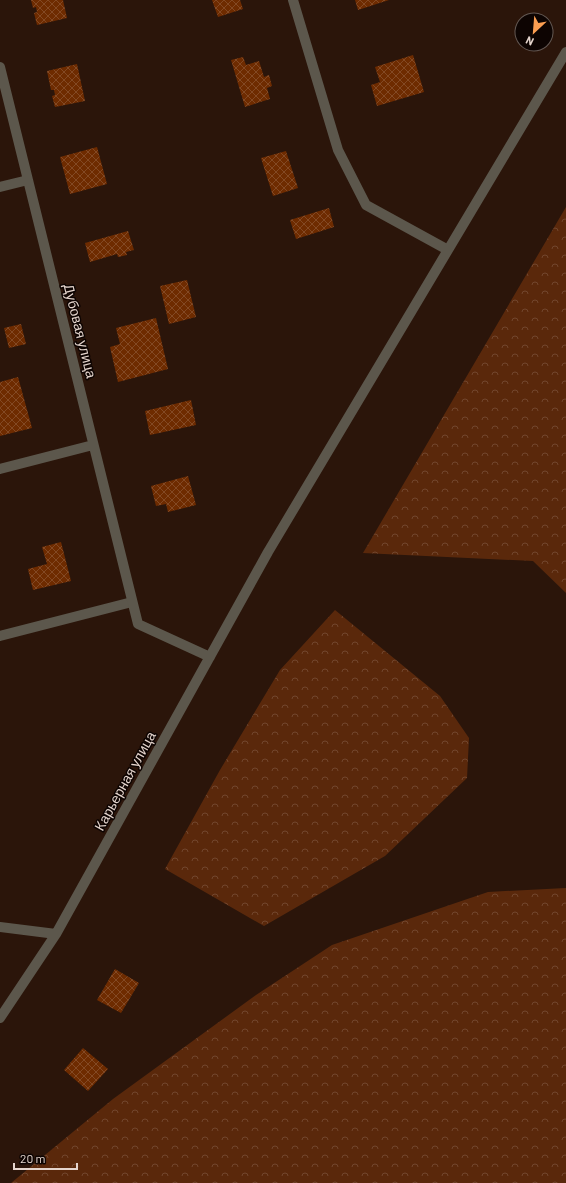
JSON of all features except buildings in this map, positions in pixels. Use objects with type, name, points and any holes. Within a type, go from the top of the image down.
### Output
[{"type":"street","points":[[293,0],[338,150],[366,205],[448,250]]},
{"type":"street","name":"Карьерная улица","points":[[0,1018],[56,934],[268,552],[566,52]]},
{"type":"street","name":"Дубовая улица","points":[[0,67],[138,624],[210,657]]},
{"type":"street","points":[[0,187],[28,180]]},
{"type":"street","points":[[0,469],[94,445]]},
{"type":"street","points":[[0,636],[132,602]]},
{"type":"street","points":[[0,927],[56,934]]},
{"type":"green space","points":[[566,207],[566,593],[533,561],[363,553]]},
{"type":"green space","points":[[335,610],[440,696],[469,738],[467,778],[385,856],[264,926],[165,869],[220,770],[280,670]]},
{"type":"green space","points":[[566,888],[566,1183],[11,1183],[113,1099],[256,995],[332,945],[488,892]]}]
